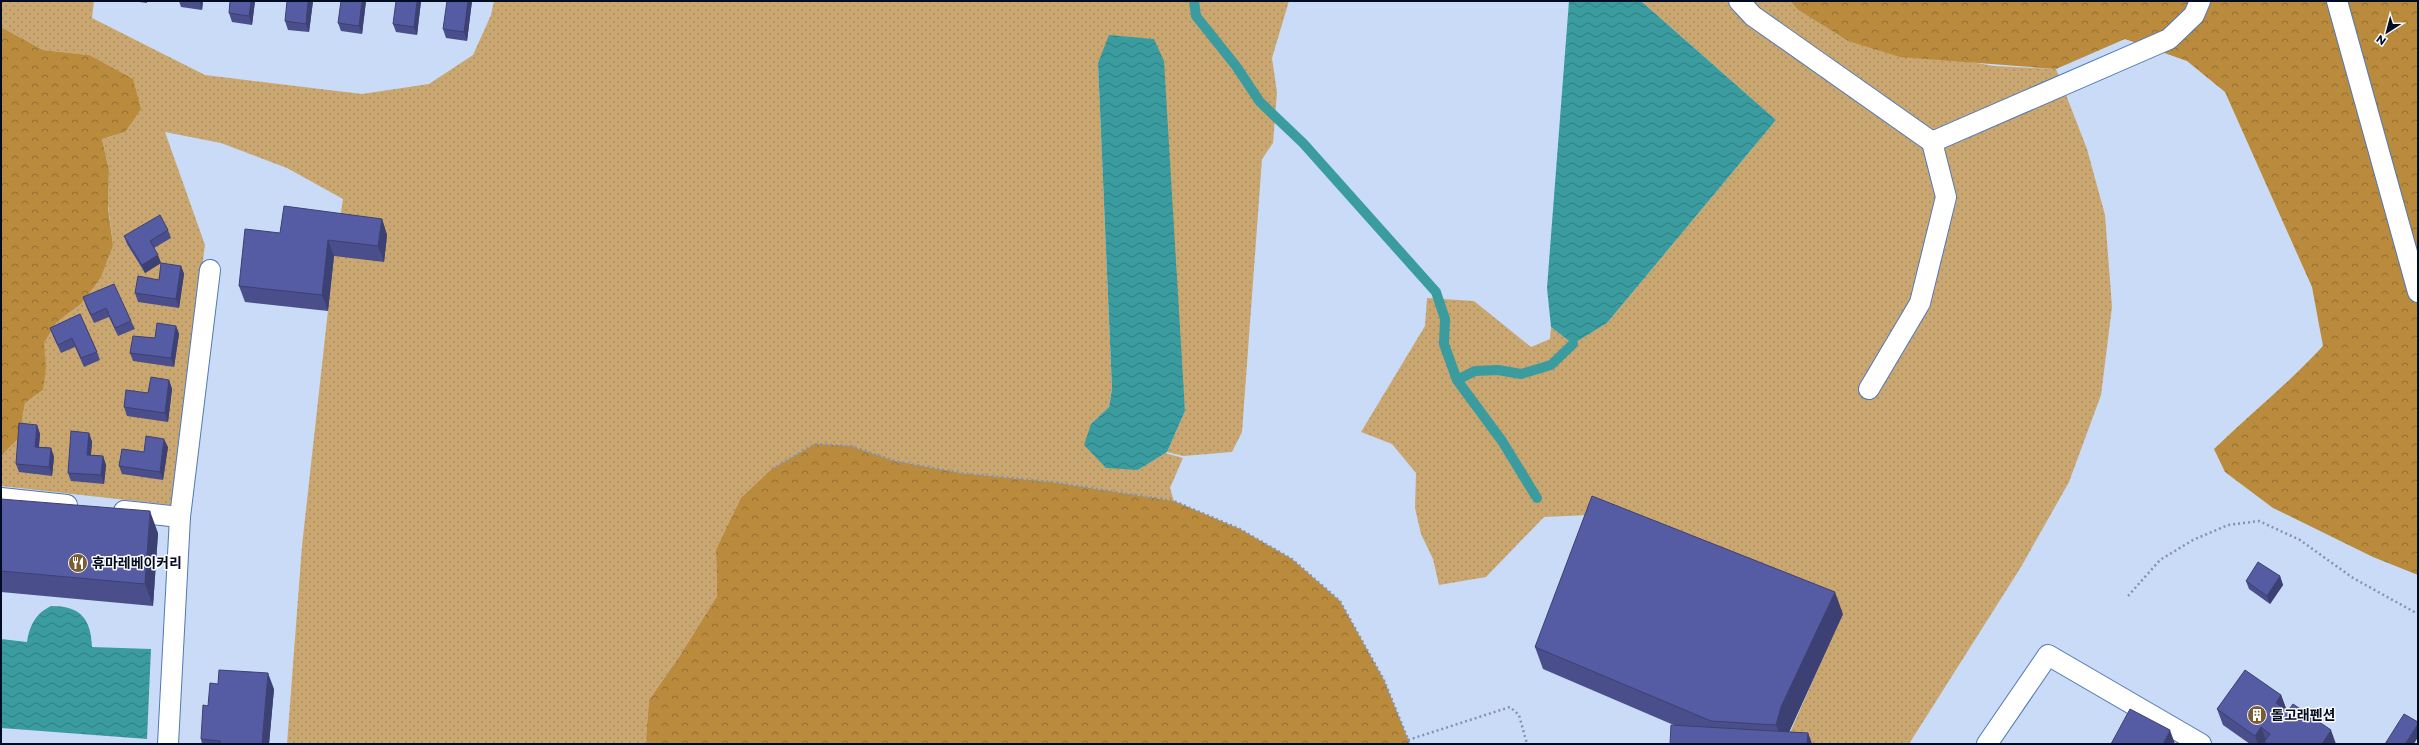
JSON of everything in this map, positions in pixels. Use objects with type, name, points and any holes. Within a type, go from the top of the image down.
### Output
[{"type":"lane","points":[[1739,1],[1753,16],[1932,142],[1946,197],[1920,303],[1869,389]]},
{"type":"lane","points":[[1932,142],[2169,39],[2194,14],[2200,1]]},
{"type":"lane","points":[[2337,1],[2418,292]]},
{"type":"lane","points":[[168,744],[180,517],[210,270]]},
{"type":"lane","points":[[1,498],[180,517]]},
{"type":"lane","points":[[1987,744],[2048,655],[2196,743]]},
{"type":"path","points":[[772,469],[815,444],[851,446],[894,461],[961,473],[1052,482],[1174,501],[1240,529],[1292,559],[1340,602],[1384,680],[1410,744]]},
{"type":"path","points":[[2128,596],[2160,560],[2193,540],[2228,525],[2259,521],[2300,540],[2353,578],[2418,614]]},
{"type":"path","points":[[1408,740],[1510,707],[1519,715],[1527,744]]},
{"type":"shaded area","points":[[1,1],[94,1],[92,18],[205,75],[362,94],[429,84],[473,55],[491,15],[494,1],[1289,1],[1272,58],[1277,92],[1273,143],[1262,159],[1242,432],[1232,452],[1183,456],[1167,452],[1185,411],[1153,39],[1132,38],[1098,63],[1112,389],[1109,407],[1091,424],[1138,470],[1165,453],[1183,458],[1170,488],[1174,501],[1052,482],[961,473],[895,461],[851,446],[716,550],[717,596],[681,654],[649,700],[646,739],[648,744],[287,744],[302,546],[334,256],[343,199],[287,168],[221,143],[165,132],[205,245],[171,505],[1,486],[1,456],[19,438],[25,403],[43,390],[44,343],[57,322],[81,304],[113,245],[108,204],[109,170],[102,139],[125,132],[89,55],[43,50],[1,27]]},
{"type":"shaded area","points":[[1641,1],[1790,1],[1798,10],[1848,41],[1994,66],[2056,69],[2087,149],[2105,215],[2112,307],[2101,395],[2069,482],[2021,567],[1909,744],[1785,744],[1842,614],[1589,515],[1544,517],[1486,577],[1439,585],[1433,559],[1421,534],[1415,508],[1416,473],[1392,444],[1361,432],[1425,326],[1427,298],[1474,301],[1531,347],[1550,339],[1551,327],[1573,344],[1607,323],[1776,120]]},
{"type":"green space","points":[[1790,1],[2418,1],[2418,575],[2373,557],[2273,508],[2225,472],[2214,449],[2297,373],[2323,346],[2312,287],[2225,92],[2187,61],[2125,39],[2056,69],[1900,57],[1848,41],[1798,10]]},
{"type":"green space","points":[[1,27],[43,50],[89,55],[133,79],[141,109],[125,132],[102,139],[109,170],[108,208],[113,245],[101,277],[81,304],[57,322],[44,343],[46,368],[43,390],[25,403],[19,438],[1,456]]},
{"type":"green space","points":[[815,444],[851,446],[895,461],[961,473],[1052,482],[1174,501],[1240,529],[1292,559],[1340,601],[1384,680],[1410,744],[648,744],[646,739],[649,700],[681,654],[717,596],[716,550],[741,498],[772,469]]},
{"type":"water","points":[[1569,1],[1641,1],[1776,120],[1607,323],[1573,344],[1551,327],[1547,288]]},
{"type":"water","points":[[1109,35],[1154,39],[1164,61],[1185,411],[1167,452],[1138,470],[1106,468],[1084,445],[1091,424],[1109,407],[1112,389],[1098,63]]},
{"type":"water","points":[[51,606],[70,608],[82,616],[89,628],[92,647],[151,649],[147,739],[1,728],[1,639],[27,642],[30,630],[37,616]]},
{"type":"building","points":[[230,1],[251,1],[249,16],[229,13]]},
{"type":"building","points":[[287,1],[308,1],[306,24],[285,21]]},
{"type":"building","points":[[341,1],[362,1],[359,26],[338,23]]},
{"type":"building","points":[[396,1],[417,1],[414,27],[393,24]]},
{"type":"building","points":[[447,1],[468,1],[464,32],[443,29]]},
{"type":"building","points":[[284,206],[382,219],[378,246],[328,240],[322,295],[239,286],[245,229],[280,233]]},
{"type":"building","points":[[160,215],[168,230],[150,241],[158,255],[142,265],[124,236]]},
{"type":"building","points":[[161,263],[181,266],[176,299],[135,293],[138,276],[159,280]]},
{"type":"building","points":[[114,284],[131,321],[115,328],[106,308],[91,315],[83,297]]},
{"type":"building","points":[[80,314],[97,352],[81,358],[72,338],[58,345],[50,328]]},
{"type":"building","points":[[157,323],[176,326],[171,358],[130,353],[133,336],[155,338]]},
{"type":"building","points":[[151,377],[169,380],[165,413],[124,407],[126,390],[148,393]]},
{"type":"building","points":[[19,423],[37,425],[35,447],[51,448],[49,467],[16,464]]},
{"type":"building","points":[[71,431],[89,433],[87,455],[103,456],[101,475],[68,473]]},
{"type":"building","points":[[146,436],[164,439],[160,472],[119,466],[122,449],[144,452]]},
{"type":"building","points":[[1592,496],[1835,592],[1781,707],[1776,725],[1711,721],[1535,647]]},
{"type":"building","name":"휴마레베이커리","points":[[1,499],[150,511],[145,584],[1,571]]},
{"type":"building","points":[[2258,562],[2280,576],[2267,596],[2246,581]]},
{"type":"building","points":[[219,670],[268,673],[262,744],[220,744],[220,741],[201,739],[203,705],[208,706],[210,683],[218,684]]},
{"type":"building","name":"돌고래펜션","points":[[2245,670],[2281,695],[2276,703],[2288,711],[2293,704],[2331,730],[2322,744],[2267,744],[2264,742],[2270,734],[2261,727],[2255,736],[2217,709]]},
{"type":"building","points":[[2130,709],[2170,730],[2163,744],[2111,744]]},
{"type":"building","points":[[2404,714],[2418,722],[2418,724],[2405,744],[2385,744]]},
{"type":"building","points":[[1671,725],[1808,733],[1807,744],[1670,744]]},
{"type":"waterway","points":[[1194,1],[1196,16],[1236,66],[1260,102],[1303,143],[1436,292],[1445,319],[1444,344],[1457,380],[1502,441],[1537,498]]},
{"type":"waterway","points":[[1457,380],[1475,371],[1498,370],[1521,374],[1551,365],[1573,344]]},
{"type":"place","name":"휴마레베이커리","points":[[78,563]]},
{"type":"place","name":"돌고래펜션","points":[[2257,715]]}]
